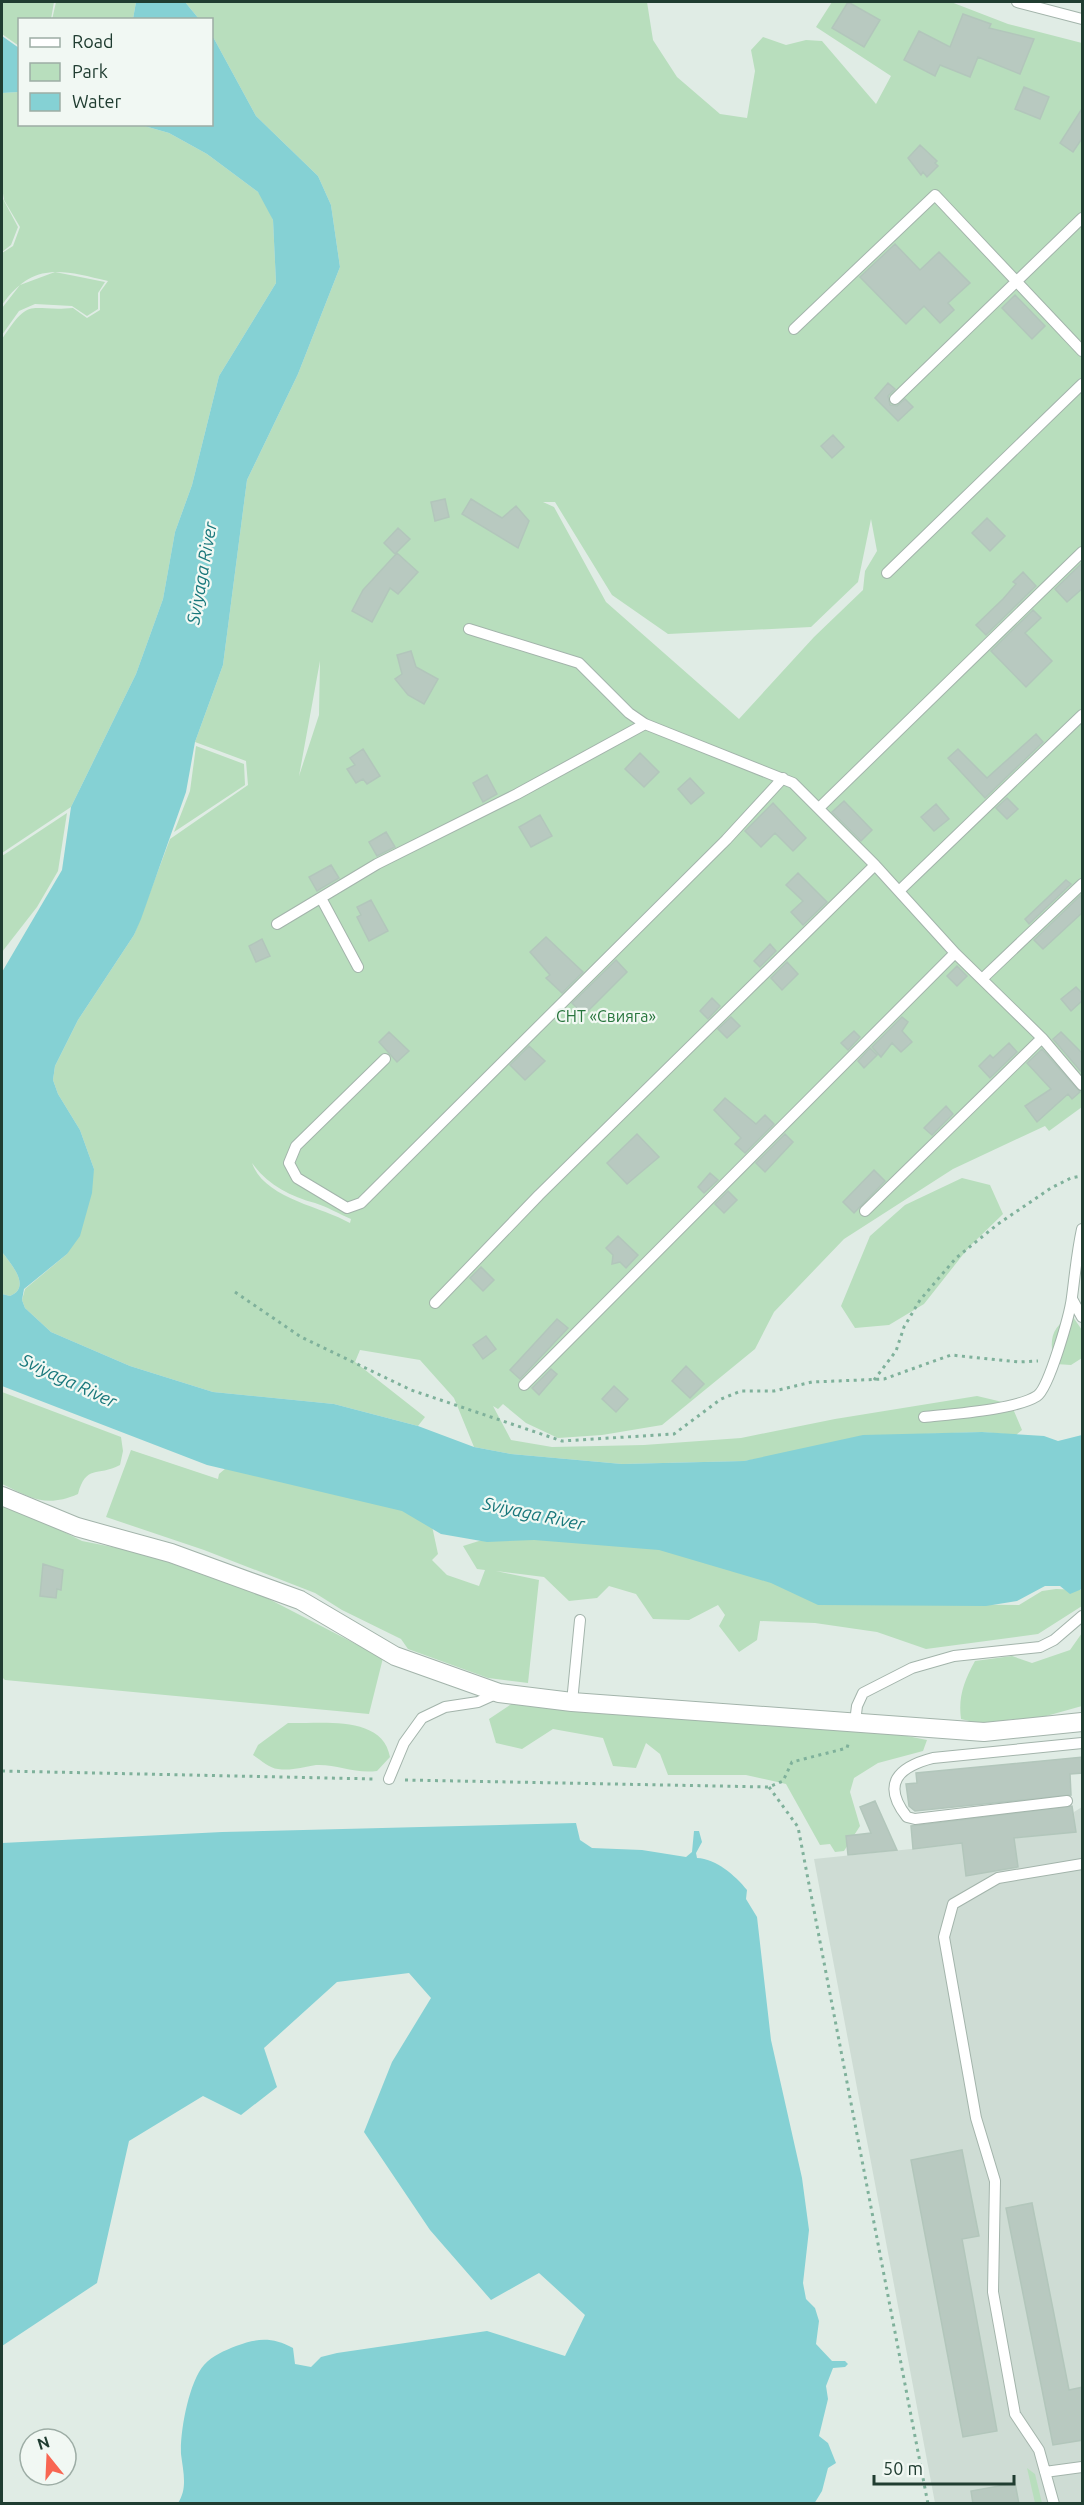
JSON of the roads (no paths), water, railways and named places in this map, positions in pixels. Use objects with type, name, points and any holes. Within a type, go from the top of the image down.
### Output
[{"type":"street","points":[[2,1496],[77,1527],[171,1553],[300,1600],[395,1656],[499,1693],[572,1702],[984,1732],[1083,1722]]},
{"type":"lane","points":[[1017,2],[1083,18]]},
{"type":"lane","points":[[794,329],[935,195],[1083,351]]},
{"type":"lane","points":[[895,399],[1083,218]]},
{"type":"lane","points":[[887,573],[1083,384]]},
{"type":"lane","points":[[819,808],[1083,552]]},
{"type":"lane","points":[[469,629],[579,663],[623,708],[645,724],[783,777],[793,783],[876,865],[956,953],[1042,1038],[1083,1085]]},
{"type":"lane","points":[[899,891],[1083,715]]},
{"type":"lane","points":[[277,924],[377,864],[517,794],[645,724]]},
{"type":"lane","points":[[385,1059],[296,1146],[289,1163],[297,1178],[347,1208],[361,1203],[370,1195],[726,840],[783,777]]},
{"type":"lane","points":[[435,1303],[547,1187],[876,865]]},
{"type":"lane","points":[[982,979],[1083,884]]},
{"type":"lane","points":[[321,898],[358,967]]},
{"type":"lane","points":[[524,1384],[956,953]]},
{"type":"lane","points":[[865,1211],[1042,1038]]},
{"type":"lane","points":[[924,1417],[973,1411],[1025,1401],[1039,1395],[1049,1376],[1072,1299],[1076,1253],[1083,1229]]},
{"type":"lane","points":[[1072,1299],[1083,1317]]},
{"type":"lane","points":[[855,1722],[857,1706],[863,1693],[912,1668],[954,1656],[1040,1647],[1054,1640],[1083,1616]]},
{"type":"lane","points":[[572,1702],[580,1620]]},
{"type":"lane","points":[[389,1779],[404,1743],[422,1718],[445,1707],[478,1702],[499,1693]]},
{"type":"lane","points":[[1067,1801],[915,1819],[906,1817],[894,1794],[896,1779],[902,1770],[933,1758],[1083,1743]]},
{"type":"lane","points":[[1054,2504],[1039,2450],[1015,2414],[993,2292],[995,2181],[976,2118],[944,1937],[953,1904],[998,1878],[1083,1864]]},
{"type":"lane","points":[[1045,2472],[1083,2468]]},
{"type":"water","points":[[136,2],[185,2],[198,18],[133,18]]},
{"type":"water","points":[[2,36],[18,47],[18,92],[2,93]]},
{"type":"water","name":"Sviyaga River","points":[[213,37],[256,116],[318,176],[331,205],[340,267],[298,374],[247,480],[223,665],[195,742],[186,792],[141,919],[134,935],[78,1020],[55,1066],[53,1080],[58,1094],[80,1130],[94,1169],[92,1193],[80,1236],[67,1254],[24,1289],[22,1300],[25,1308],[51,1332],[130,1366],[213,1392],[334,1404],[418,1426],[474,1447],[511,1454],[622,1464],[744,1461],[863,1435],[982,1432],[1044,1436],[1058,1441],[1082,1435],[1082,1589],[1070,1594],[1060,1586],[1045,1586],[1017,1601],[986,1606],[818,1605],[771,1583],[659,1550],[534,1540],[487,1542],[441,1534],[402,1511],[207,1465],[2,1386],[2,1294],[10,1296],[16,1292],[20,1281],[2,1252],[2,972],[62,870],[71,807],[136,674],[163,599],[175,532],[192,485],[219,376],[276,283],[273,220],[258,192],[207,154],[169,133],[144,126],[213,126]]},
{"type":"water","points":[[576,1823],[580,1840],[592,1848],[642,1850],[686,1857],[692,1852],[694,1831],[699,1831],[702,1842],[696,1853],[697,1858],[711,1861],[737,1879],[747,1890],[746,1899],[757,1917],[771,2040],[802,2178],[809,2230],[803,2283],[806,2299],[815,2308],[819,2321],[816,2344],[832,2361],[845,2361],[848,2364],[845,2367],[833,2368],[826,2386],[828,2399],[819,2436],[828,2443],[836,2463],[828,2468],[822,2491],[814,2504],[178,2503],[184,2485],[181,2444],[190,2395],[204,2365],[223,2352],[251,2341],[272,2340],[293,2348],[295,2364],[311,2367],[321,2357],[337,2353],[487,2331],[565,2356],[585,2315],[539,2273],[491,2300],[430,2230],[364,2132],[392,2062],[431,1998],[409,1973],[337,1982],[264,2048],[277,2087],[241,2115],[203,2096],[129,2141],[97,2283],[2,2346],[2,1843],[222,1832]]},
{"type":"park label","name":"СНТ «Свияга»","points":[[606,1016]]}]
